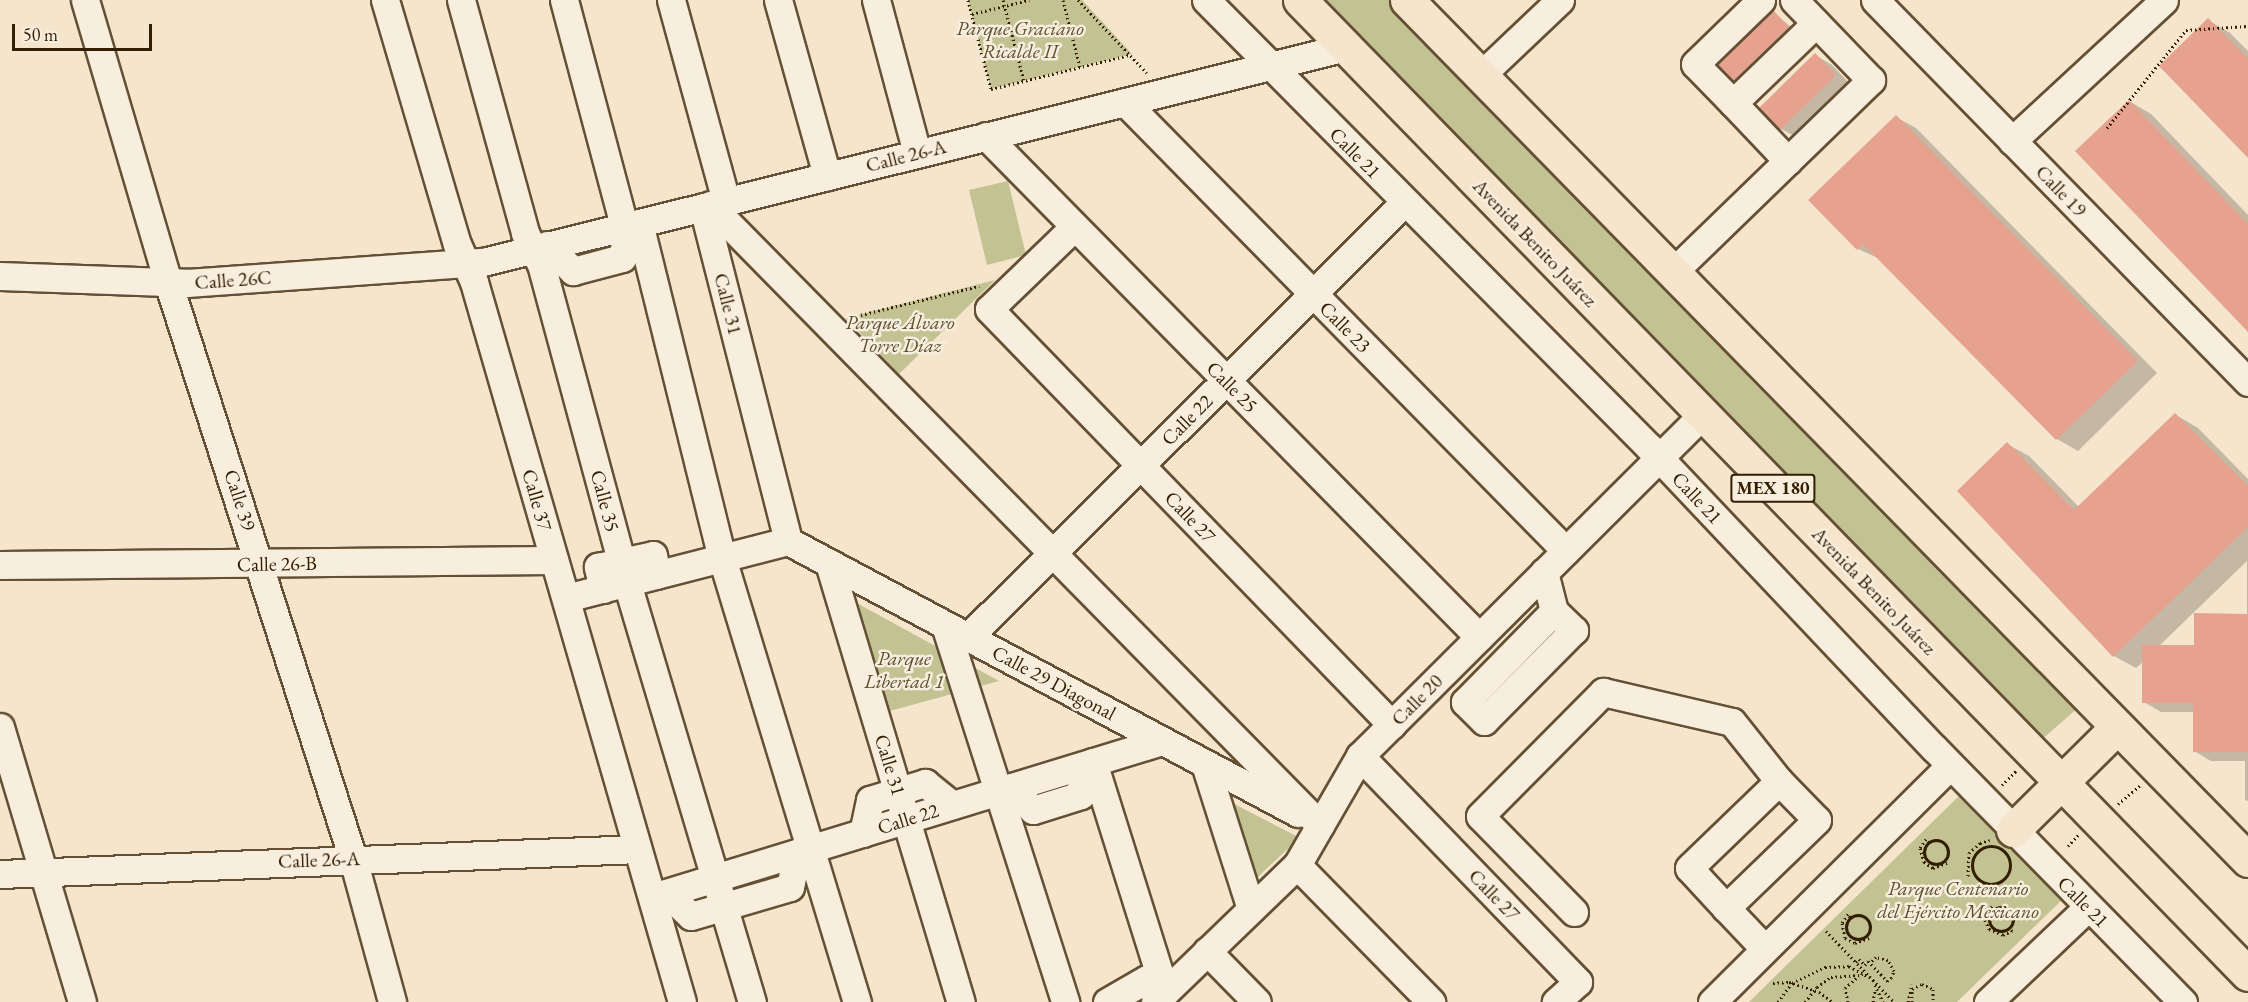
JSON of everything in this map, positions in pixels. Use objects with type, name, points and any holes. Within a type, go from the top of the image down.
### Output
[{"type":"main road","name":"Avenida Benito Juárez","points":[[1300,0],[2248,974]]},
{"type":"main road","points":[[1407,0],[2248,860]]},
{"type":"main road","points":[[2004,835],[2117,727]]},
{"type":"street","name":"Calle 39","points":[[85,0],[168,282],[262,564],[353,859],[392,1002]]},
{"type":"street","name":"Calle 37","points":[[385,0],[466,262],[638,849],[660,895],[682,1002]]},
{"type":"street","points":[[564,0],[631,225],[804,851],[857,1002]]},
{"type":"street","name":"Calle 31","points":[[671,0],[713,204],[788,541]]},
{"type":"street","points":[[778,0],[827,176]]},
{"type":"street","points":[[876,0],[918,153]]},
{"type":"street","name":"Calle 21","points":[[1206,0],[1268,66],[1659,458],[1950,766],[2004,835],[2088,907],[2183,1002]]},
{"type":"street","points":[[1480,75],[1560,0]]},
{"type":"street","points":[[1761,0],[1695,64],[1788,160]]},
{"type":"street","points":[[1673,272],[1871,80],[1794,0]]},
{"type":"street","name":"Calle 19","points":[[1875,0],[2248,382]]},
{"type":"street","points":[[2012,141],[2164,0]]},
{"type":"street","name":"Calle 35","points":[[468,2],[525,233],[540,253],[617,578],[718,877],[752,1002]]},
{"type":"street","points":[[1733,103],[1816,23]]},
{"type":"street","name":"Calle 26-A","points":[[631,225],[1346,47]]},
{"type":"street","name":"Calle 23","points":[[1125,102],[1566,550]]},
{"type":"street","name":"Calle 25","points":[[986,136],[1479,637]]},
{"type":"street","name":"Calle 22","points":[[956,631],[1053,552],[1406,202]]},
{"type":"street","points":[[713,204],[1320,825]]},
{"type":"street","points":[[466,262],[540,253],[573,271],[622,258],[631,225]]},
{"type":"street","points":[[989,296],[1074,226]]},
{"type":"street","name":"Calle 26C","points":[[0,276],[168,282],[466,262]]},
{"type":"street","name":"Calle 27","points":[[989,296],[1140,466],[1392,725]]},
{"type":"street","name":"Calle 20","points":[[1159,998],[1297,865],[1360,756],[1702,415]]},
{"type":"street","points":[[566,598],[617,578],[657,575],[788,541]]},
{"type":"street","name":"Calle 29 Diagonal","points":[[788,541],[1320,825]]},
{"type":"street","name":"Calle 26-B","points":[[0,565],[554,560]]},
{"type":"street","name":"Calle 31","points":[[829,563],[961,1002]]},
{"type":"street","points":[[1419,698],[1465,702],[1484,721],[1574,630],[1554,611],[1544,572]]},
{"type":"street","points":[[956,631],[1005,789],[1065,1002]]},
{"type":"street","points":[[1574,912],[1480,816],[1603,692],[1732,722],[1779,781],[1817,820],[1726,908]]},
{"type":"street","points":[[0,727],[45,871],[82,1002]]},
{"type":"street","name":"Calle 22","points":[[660,895],[1162,741]]},
{"type":"street","name":"Calle 27","points":[[1360,756],[1578,982],[1556,1002]]},
{"type":"street","points":[[1087,764],[1159,998]]},
{"type":"street","points":[[1205,764],[1251,909]]},
{"type":"street","points":[[1712,1002],[1950,766]]},
{"type":"street","points":[[1764,948],[1689,868],[1779,781]]},
{"type":"street","points":[[863,833],[870,800],[925,783],[952,805]]},
{"type":"street","name":"Calle 26-A","points":[[0,873],[638,849]]},
{"type":"street","points":[[660,895],[692,916],[790,887],[804,851]]},
{"type":"street","points":[[1297,865],[1431,1002]]},
{"type":"street","points":[[1988,1002],[2088,907]]},
{"type":"street","points":[[1207,951],[1257,1002]]},
{"type":"street","points":[[1107,1002],[1147,979],[1159,998]]},
{"type":"path","points":[[968,0],[991,89],[1129,55]]},
{"type":"path","points":[[1004,0],[1024,81]]},
{"type":"path","points":[[972,14],[1029,0]]},
{"type":"path","points":[[1063,0],[1080,67]]},
{"type":"path","points":[[1078,0],[1154,81]]},
{"type":"path","points":[[2107,128],[2186,30],[2248,26]]},
{"type":"path","points":[[841,320],[989,296]]},
{"type":"path","points":[[2000,787],[2020,767]]},
{"type":"path","points":[[2110,812],[2147,779]]},
{"type":"path","points":[[2068,846],[2082,830]]},
{"type":"path","points":[[1968,876],[1966,861],[1973,847],[2004,835]]},
{"type":"path","points":[[1929,842],[1924,848],[1926,859],[1937,864],[1944,862],[1948,851],[1946,844],[1929,842],[1926,839],[1920,848],[1924,862],[1938,868],[1947,863]]},
{"type":"path","points":[[1986,846],[2004,851],[2010,868],[2004,879],[1986,884],[1976,878],[1971,866],[1975,853],[1986,846]]},
{"type":"path","points":[[1992,906],[1985,920],[1989,929],[2003,935],[2012,931],[2010,928],[2013,918],[2010,910],[2003,907],[1992,911],[1989,922],[1994,928],[2010,928]]},
{"type":"path","points":[[1850,917],[1846,924],[1848,935],[1858,939],[1865,937],[1869,930],[1867,920],[1857,915],[1850,917],[1848,914],[1842,923],[1845,938],[1855,943],[1869,938]]},
{"type":"path","points":[[1826,931],[1894,1002]]},
{"type":"path","points":[[1856,962],[1859,959],[1865,965],[1869,963],[1885,958],[1892,963],[1893,975],[1887,981],[1869,963]]},
{"type":"path","points":[[1778,1002],[1792,983],[1807,973],[1839,965],[1865,976]]},
{"type":"path","points":[[1806,1002],[1814,990],[1840,974],[1865,976]]},
{"type":"path","points":[[1848,1002],[1845,988],[1851,980],[1865,976]]},
{"type":"path","points":[[1773,983],[1792,983],[1814,990],[1833,1002]]},
{"type":"path","points":[[1910,1002],[1912,984]]},
{"type":"path","points":[[1910,1002],[1912,989],[1922,984],[1933,989],[1933,1002]]},
{"type":"path","points":[[1873,1002],[1875,987],[1882,1002]]},
{"type":"green space","name":"Parque Graciano Ricalde II","points":[[968,0],[1082,0],[1132,54],[991,89]]},
{"type":"green space","points":[[1314,0],[1392,0],[2080,706],[2039,742]]},
{"type":"green space","points":[[1008,181],[1026,255],[987,265],[969,190]]},
{"type":"green space","name":"Parque Álvaro Torre Díaz","points":[[995,280],[899,374],[846,318]]},
{"type":"green space","name":"Parque Libertad 1","points":[[844,596],[999,681],[879,714]]},
{"type":"green space","name":"Parque Centenario del Ejército Mexicano","points":[[1964,791],[2066,896],[1957,1002],[1749,1002]]},
{"type":"green space","points":[[1215,794],[1296,836],[1297,840],[1245,889]]},
{"type":"building","points":[[1773,10],[1789,27],[1733,81],[1717,64]]},
{"type":"building","points":[[2208,18],[2248,59],[2248,158],[2159,66]]},
{"type":"building","points":[[1815,53],[1836,75],[1780,130],[1759,108]]},
{"type":"building","points":[[2129,100],[2248,224],[2248,332],[2075,151]]},
{"type":"building","points":[[1896,115],[2138,361],[2056,440],[1863,244],[1857,250],[1808,200]]},
{"type":"building","points":[[2175,413],[2248,486],[2248,527],[2113,657],[1957,491],[2007,442],[2074,510]]},
{"type":"building","points":[[2194,613],[2248,614],[2248,752],[2193,752],[2193,703],[2142,703],[2142,645],[2194,645]]}]
